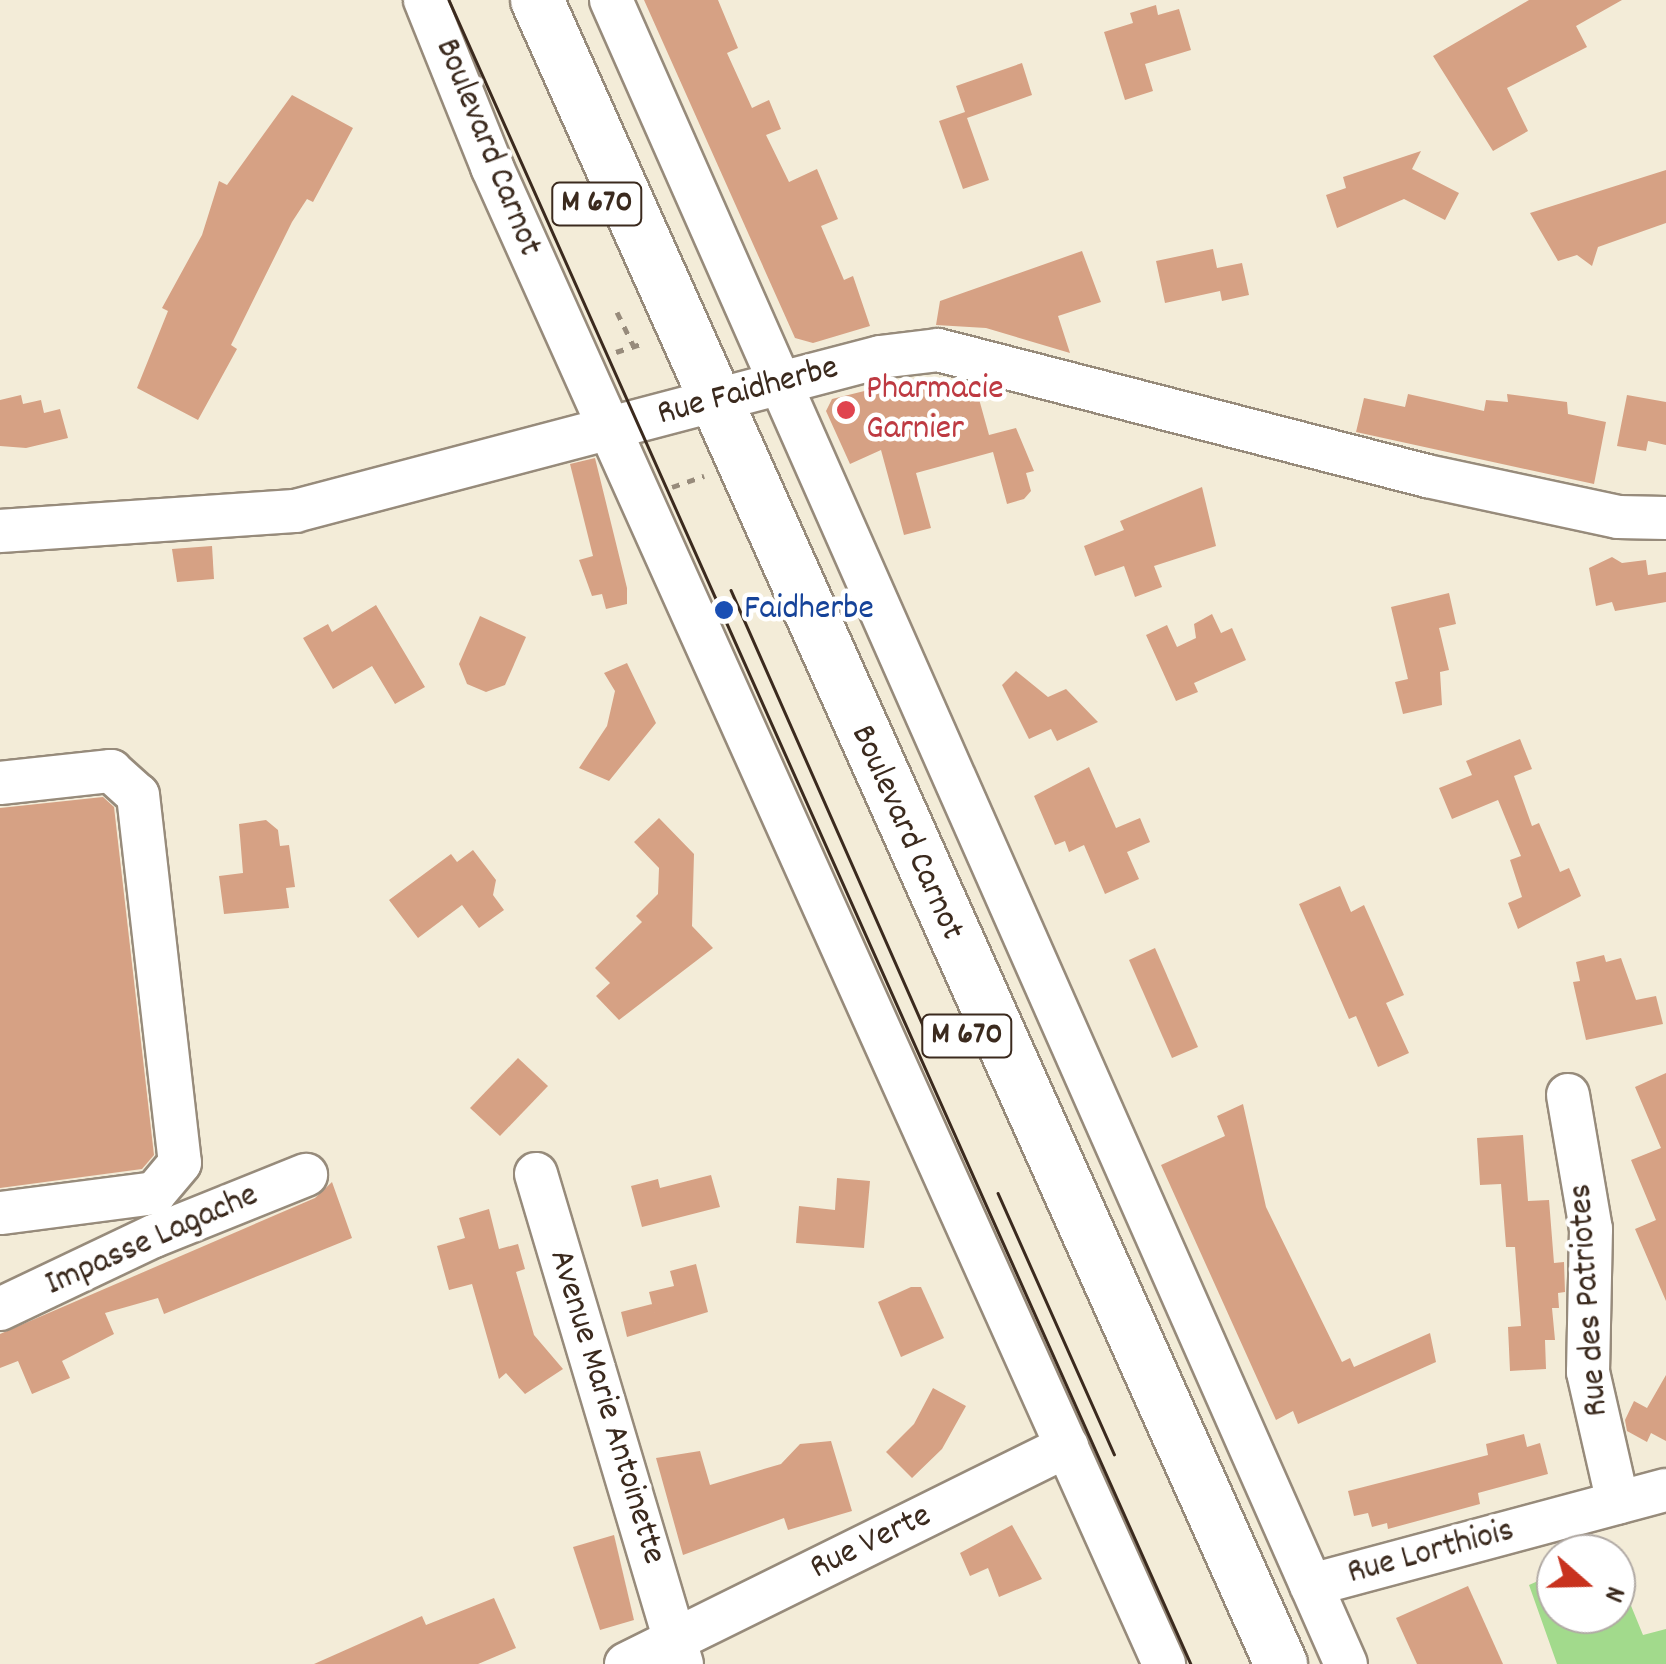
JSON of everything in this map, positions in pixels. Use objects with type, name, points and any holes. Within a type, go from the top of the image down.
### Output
[{"type":"main road","name":"Boulevard Carnot","points":[[506,0],[702,404],[1280,1664]]},
{"type":"main road","name":"Boulevard Carnot","points":[[537,0],[702,404],[1245,1664]]},
{"type":"street","name":"Boulevard Carnot","points":[[425,0],[492,168],[1164,1664]]},
{"type":"street","name":"Boulevard Carnot","points":[[611,0],[784,383],[1346,1664]]},
{"type":"street","name":"Rue Faidherbe","points":[[0,531],[295,510],[902,353],[955,351],[1427,476],[1618,518],[1666,518]]},
{"type":"street","points":[[0,783],[111,772],[138,795],[180,1163],[155,1193],[0,1213]]},
{"type":"street","name":"Rue des Patriotes","points":[[1568,1096],[1591,1228],[1588,1372],[1618,1503]]},
{"type":"street","name":"Avenue Marie Antoinette","points":[[536,1174],[678,1652]]},
{"type":"street","name":"Impasse Lagache","points":[[0,1309],[154,1236],[306,1175]]},
{"type":"street","name":"Rue Verte","points":[[626,1664],[678,1652],[1067,1446]]},
{"type":"street","name":"Rue Lorthiois","points":[[1311,1585],[1666,1490]]},
{"type":"path","points":[[617,312],[633,345]]},
{"type":"green space","points":[[1536,1582],[1536,1605],[1529,1585]]},
{"type":"green space","points":[[1636,1618],[1643,1635],[1666,1629],[1666,1664],[1557,1664],[1546,1634],[1636,1634]]},
{"type":"building","points":[[644,0],[718,0],[738,48],[727,53],[752,108],[769,100],[781,129],[766,135],[789,182],[817,169],[838,219],[821,226],[844,280],[853,276],[870,326],[813,343],[795,338]]},
{"type":"building","points":[[1529,0],[1622,0],[1576,26],[1587,47],[1507,88],[1528,131],[1493,151],[1433,56]]},
{"type":"building","points":[[1156,5],[1158,15],[1179,9],[1191,50],[1145,64],[1153,91],[1125,100],[1104,32],[1133,23],[1130,13]]},
{"type":"building","points":[[1022,63],[1032,95],[967,118],[989,180],[963,189],[939,121],[965,112],[956,86]]},
{"type":"building","points":[[292,95],[353,128],[313,202],[307,199],[292,222],[231,345],[237,349],[198,420],[137,388],[168,311],[162,308],[202,235],[219,181],[227,185]]},
{"type":"building","points":[[1421,151],[1412,169],[1459,193],[1445,220],[1404,199],[1337,228],[1326,195],[1346,188],[1343,177]]},
{"type":"building","points":[[1666,170],[1666,223],[1598,247],[1592,266],[1577,255],[1558,261],[1530,213]]},
{"type":"building","points":[[1213,249],[1217,268],[1242,263],[1249,295],[1222,301],[1220,291],[1165,303],[1156,261]]},
{"type":"building","points":[[1082,251],[1101,302],[1058,316],[1070,353],[986,328],[936,325],[940,301]]},
{"type":"building","points":[[917,378],[966,388],[970,402],[979,399],[989,435],[1016,428],[1034,471],[1026,473],[1031,491],[1024,499],[1007,504],[993,452],[916,473],[931,528],[904,535],[881,450],[850,464],[826,411],[832,399]]},
{"type":"building","points":[[1408,394],[1484,411],[1486,400],[1508,402],[1507,394],[1567,402],[1568,414],[1606,422],[1594,484],[1356,432],[1364,398],[1405,407]]},
{"type":"building","points":[[21,395],[23,404],[41,400],[44,413],[60,409],[68,438],[26,448],[0,446],[0,400]]},
{"type":"building","points":[[1627,395],[1666,402],[1666,445],[1648,441],[1646,451],[1617,446]]},
{"type":"building","points":[[595,458],[627,588],[627,604],[606,609],[602,594],[592,596],[579,560],[593,556],[570,464]]},
{"type":"building","points":[[1202,487],[1216,546],[1154,566],[1162,587],[1135,597],[1124,566],[1095,576],[1084,546],[1124,530],[1120,521]]},
{"type":"building","points":[[212,546],[214,579],[177,582],[172,549]]},
{"type":"building","points":[[1612,557],[1622,563],[1646,560],[1648,575],[1666,572],[1666,602],[1615,611],[1612,602],[1596,606],[1589,568]]},
{"type":"building","points":[[1449,593],[1456,624],[1439,628],[1449,670],[1440,672],[1442,705],[1403,714],[1395,682],[1408,679],[1391,607]]},
{"type":"building","points":[[376,605],[425,687],[395,704],[372,666],[333,689],[303,638],[328,624],[332,632]]},
{"type":"building","points":[[1212,614],[1221,633],[1232,628],[1246,660],[1194,683],[1198,692],[1176,701],[1146,635],[1167,625],[1177,647],[1196,638],[1194,624]]},
{"type":"building","points":[[480,616],[526,637],[505,685],[486,692],[467,684],[459,664]]},
{"type":"building","points":[[627,663],[656,723],[609,781],[579,768],[607,726],[615,691],[604,673]]},
{"type":"building","points":[[1016,671],[1048,697],[1066,689],[1098,722],[1057,741],[1051,729],[1029,739],[1002,685]]},
{"type":"building","points":[[1520,739],[1532,769],[1514,776],[1532,826],[1539,823],[1560,872],[1569,868],[1581,896],[1518,929],[1508,903],[1522,897],[1510,860],[1521,856],[1498,800],[1452,819],[1439,788],[1472,775],[1466,761]]},
{"type":"building","points":[[1089,767],[1116,828],[1140,818],[1150,842],[1127,852],[1139,879],[1105,894],[1084,845],[1069,852],[1065,841],[1055,845],[1034,796]]},
{"type":"building","points":[[103,797],[114,807],[154,1155],[142,1169],[0,1188],[0,808]]},
{"type":"building","points":[[659,818],[694,854],[692,926],[713,948],[619,1020],[596,996],[610,983],[595,968],[642,922],[636,916],[658,894],[659,868],[634,842]]},
{"type":"building","points":[[266,820],[278,830],[280,846],[289,845],[295,887],[286,888],[289,908],[224,914],[219,876],[243,873],[239,824]]},
{"type":"building","points":[[473,850],[496,880],[493,895],[504,910],[479,928],[462,905],[418,938],[389,900],[451,854],[457,862]]},
{"type":"building","points":[[1340,886],[1351,912],[1364,905],[1404,995],[1386,1003],[1409,1053],[1378,1067],[1356,1016],[1349,1019],[1299,904]]},
{"type":"building","points":[[1155,948],[1198,1047],[1172,1058],[1129,960]]},
{"type":"building","points":[[1604,955],[1606,962],[1621,958],[1636,1000],[1656,996],[1663,1024],[1586,1040],[1573,982],[1580,981],[1576,962]]},
{"type":"building","points":[[518,1058],[548,1086],[500,1136],[470,1108]]},
{"type":"building","points":[[1666,1073],[1666,1301],[1635,1229],[1656,1220],[1631,1160],[1661,1148],[1635,1087]]},
{"type":"building","points":[[1243,1104],[1266,1207],[1342,1362],[1350,1358],[1354,1367],[1430,1333],[1436,1362],[1298,1424],[1293,1411],[1276,1420],[1161,1165],[1225,1136],[1217,1116]]},
{"type":"building","points":[[1523,1135],[1528,1201],[1549,1200],[1554,1263],[1564,1262],[1565,1292],[1558,1293],[1559,1308],[1552,1308],[1555,1340],[1545,1340],[1546,1369],[1510,1371],[1508,1327],[1521,1326],[1515,1247],[1506,1247],[1501,1184],[1480,1185],[1477,1138]]},
{"type":"building","points":[[711,1175],[720,1207],[642,1227],[631,1186],[658,1179],[660,1188]]},
{"type":"building","points":[[837,1178],[870,1181],[864,1248],[796,1243],[799,1206],[835,1210]]},
{"type":"building","points":[[332,1182],[352,1238],[164,1314],[158,1298],[105,1313],[114,1334],[62,1361],[70,1378],[32,1394],[18,1361],[0,1368],[0,1334],[315,1198]]},
{"type":"building","points":[[489,1209],[499,1249],[518,1244],[525,1269],[516,1272],[534,1335],[563,1369],[525,1394],[506,1373],[499,1379],[472,1284],[449,1290],[437,1246],[465,1238],[459,1218]]},
{"type":"building","points":[[696,1264],[708,1312],[627,1337],[621,1312],[652,1304],[649,1292],[674,1286],[670,1271]]},
{"type":"building","points":[[911,1287],[921,1287],[944,1338],[901,1357],[878,1302]]},
{"type":"building","points":[[1666,1375],[1666,1441],[1651,1433],[1647,1442],[1627,1431],[1625,1420],[1634,1401],[1647,1408]]},
{"type":"building","points":[[933,1388],[966,1406],[942,1449],[912,1478],[886,1452],[914,1424]]},
{"type":"building","points":[[1524,1434],[1527,1447],[1540,1443],[1548,1474],[1478,1493],[1480,1504],[1388,1529],[1387,1523],[1372,1527],[1368,1513],[1354,1516],[1348,1491],[1488,1455],[1486,1444]]},
{"type":"building","points":[[831,1441],[852,1511],[788,1530],[784,1518],[683,1555],[656,1458],[700,1451],[710,1485],[781,1464],[800,1444]]},
{"type":"building","points":[[1012,1525],[1042,1579],[999,1597],[988,1568],[970,1576],[960,1553]]},
{"type":"building","points":[[614,1535],[634,1620],[600,1630],[573,1547]]},
{"type":"building","points":[[1468,1586],[1503,1664],[1417,1664],[1396,1618]]},
{"type":"building","points":[[494,1598],[516,1648],[478,1664],[314,1664],[422,1616],[426,1625]]},
{"type":"tram line","points":[[449,0],[1191,1664]]},
{"type":"tram line","points":[[731,590],[929,1038]]},
{"type":"tram line","points":[[998,1193],[1114,1454]]},
{"type":"place","name":"Pharmacie Garnier","points":[[846,410]]},
{"type":"place","name":"Faidherbe","points":[[724,610]]}]
